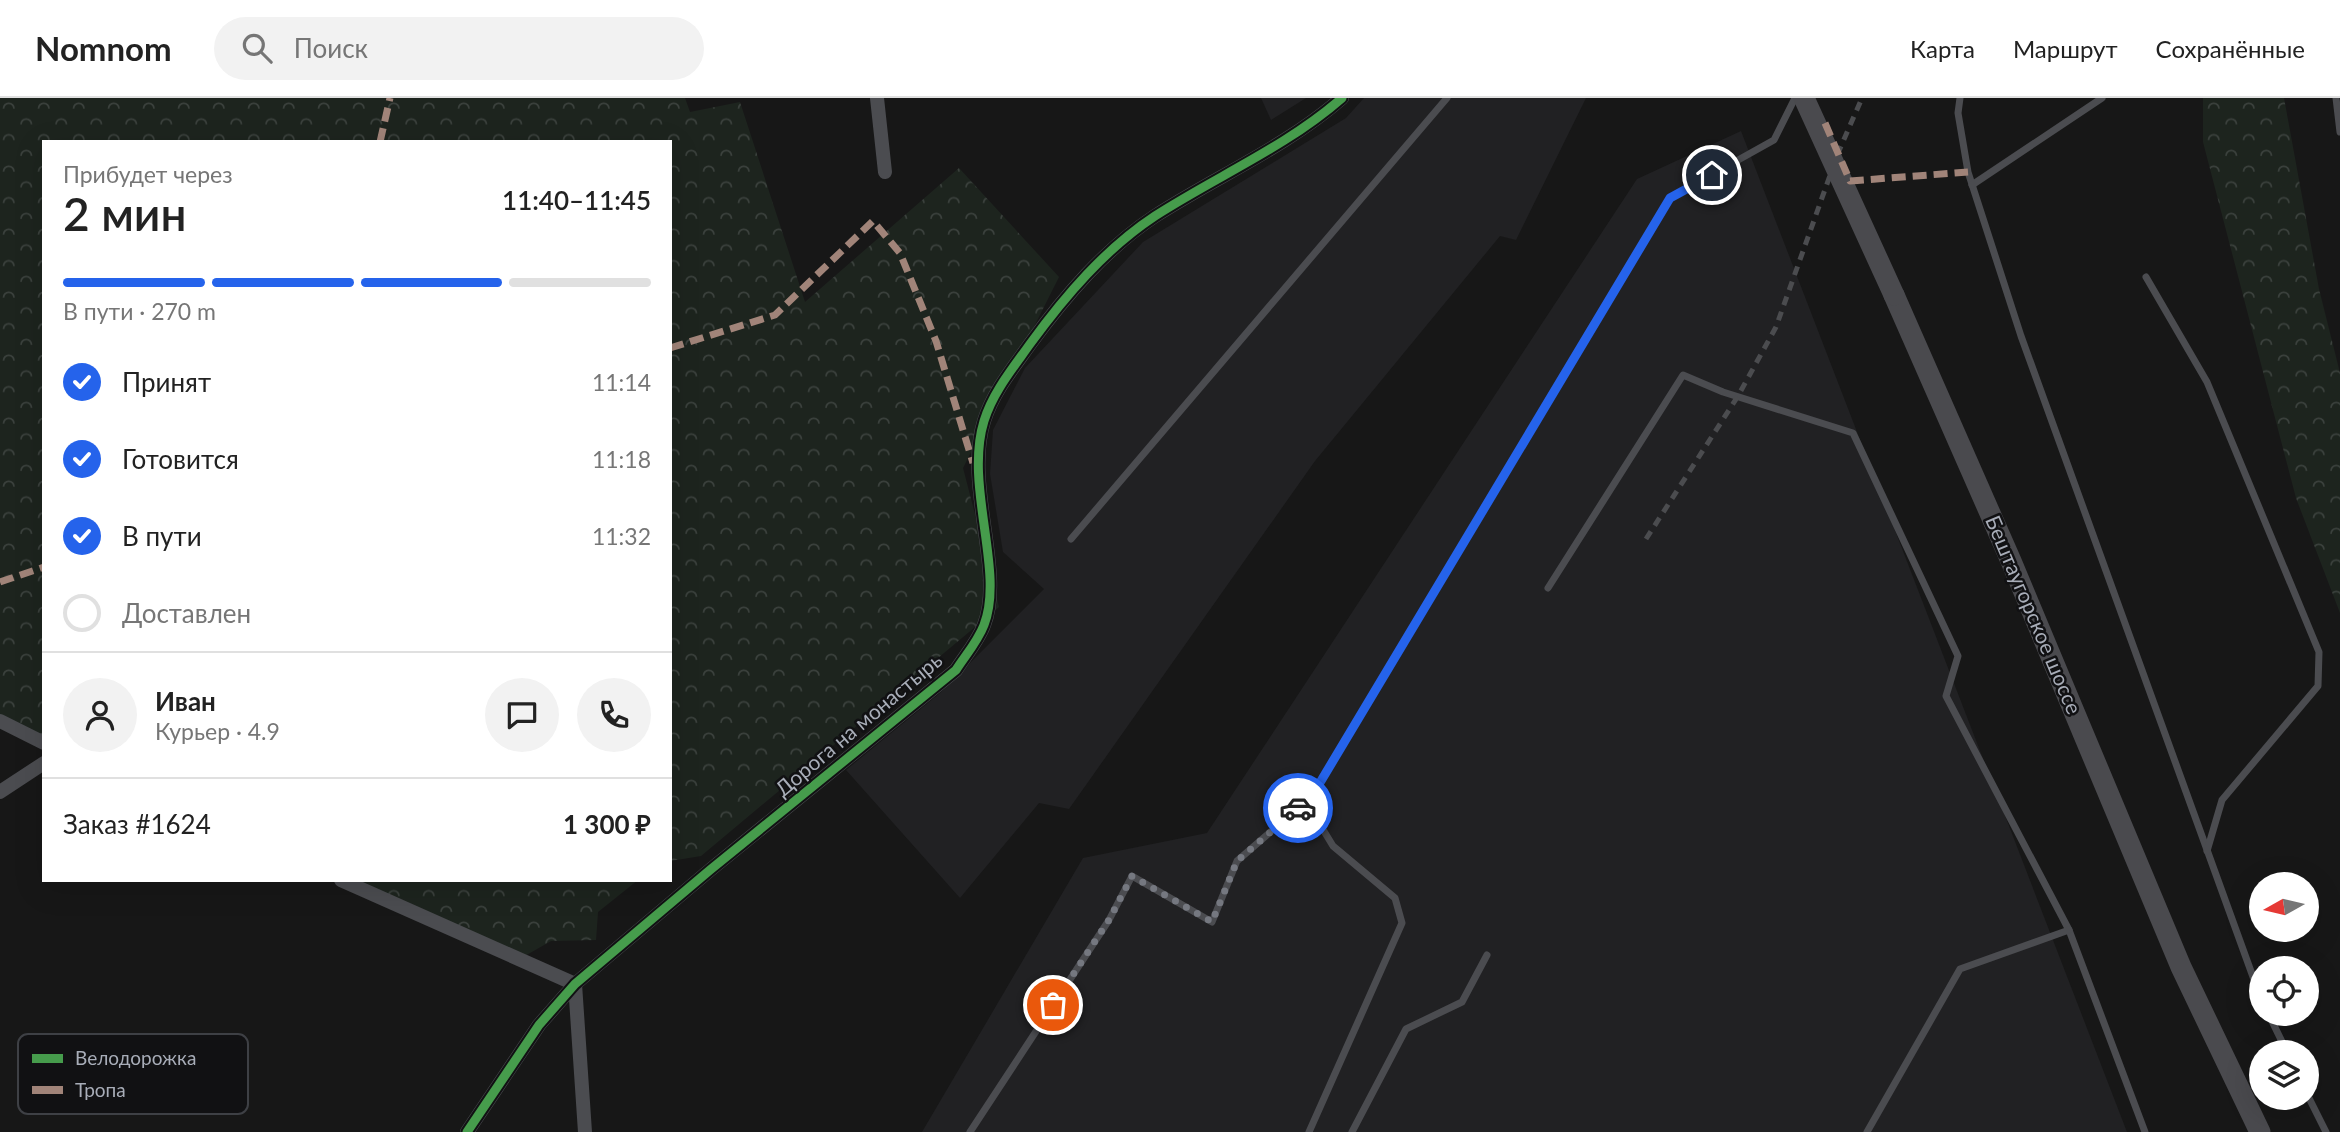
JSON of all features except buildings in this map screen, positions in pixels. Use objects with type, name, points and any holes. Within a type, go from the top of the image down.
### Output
[{"type":"main road","name":"Бештаугорское шоссе","points":[[1804,98],[2011,561],[2181,967],[2260,1132]]},
{"type":"street","points":[[877,98],[885,172]]},
{"type":"street","name":"Дорога на монастырь","points":[[467,1132],[538,1025],[575,984],[710,870],[956,670],[984,625],[991,591],[978,489],[983,423],[995,394],[1052,314],[1097,263],[1153,218],[1314,123],[1342,98]]},
{"type":"street","points":[[0,721],[42,742]]},
{"type":"street","points":[[0,792],[42,764]]},
{"type":"street","points":[[346,882],[575,984],[586,1132]]},
{"type":"lane","points":[[1071,539],[1447,98]]},
{"type":"lane","points":[[970,1132],[1109,920],[1132,876],[1212,922],[1237,861],[1312,796],[1670,198],[1774,140],[1795,98]]},
{"type":"lane","points":[[1961,98],[1958,113],[1972,186],[2026,349],[2249,967]]},
{"type":"lane","points":[[1972,186],[2102,98]]},
{"type":"lane","points":[[2336,98],[2340,132]]},
{"type":"lane","points":[[2146,277],[2207,382],[2319,652],[2318,686],[2222,800],[2206,851]]},
{"type":"lane","points":[[1548,588],[1683,375],[1723,392],[1853,433],[1958,656],[1946,696],[2069,930],[2145,1132]]},
{"type":"lane","points":[[1309,1132],[1402,923],[1395,898],[1334,846],[1319,823],[1312,796]]},
{"type":"lane","points":[[1867,1132],[1960,969],[2069,930]]},
{"type":"lane","points":[[1352,1132],[1406,1029],[1462,1002],[1487,956]]},
{"type":"lane","points":[[2315,1110],[2326,1132]]},
{"type":"shaded area","points":[[1261,98],[1306,98],[1271,120]]},
{"type":"shaded area","points":[[1364,98],[1586,98],[1516,240],[1500,236],[1315,461],[1069,809],[1039,803],[960,898],[846,770],[940,693],[1044,589],[1003,552],[990,474],[993,430],[1025,368],[1143,242],[1346,118]]},
{"type":"shaded area","points":[[1741,131],[2127,1132],[922,1132],[1083,858],[1207,833],[1637,179]]},
{"type":"green space","points":[[0,98],[685,98],[690,112],[740,102],[805,302],[959,168],[1059,277],[963,468],[999,607],[701,856],[672,861],[672,140],[42,140],[42,741],[0,722]]},
{"type":"green space","points":[[2203,98],[2284,98],[2319,289],[2340,373],[2340,613],[2296,498],[2203,142]]},
{"type":"green space","points":[[356,882],[636,882],[598,912],[596,940],[551,941],[523,957]]},
{"type":"railway","points":[[1646,539],[1738,396],[1776,327],[1838,153],[1862,98]]},
{"type":"marked path","points":[[380,140],[390,98]]},
{"type":"marked path","points":[[1825,123],[1850,181],[1968,172]]},
{"type":"marked path","points":[[672,347],[775,315],[873,221],[900,253],[936,341],[973,463]]},
{"type":"marked path","points":[[0,582],[42,568]]},
{"type":"cycle path","points":[[467,1132],[539,1025],[575,984],[710,870],[956,670],[984,625],[989,603],[990,579],[979,473],[979,446],[984,421],[1004,381],[1072,291],[1119,243],[1155,216],[1298,131],[1342,98]]},
{"type":"way so far","points":[[1053,1005],[1109,920],[1132,876],[1212,922],[1237,861],[1298,808]]},
{"type":"route","points":[[1298,808],[1312,796],[1670,198],[1712,175]]}]
